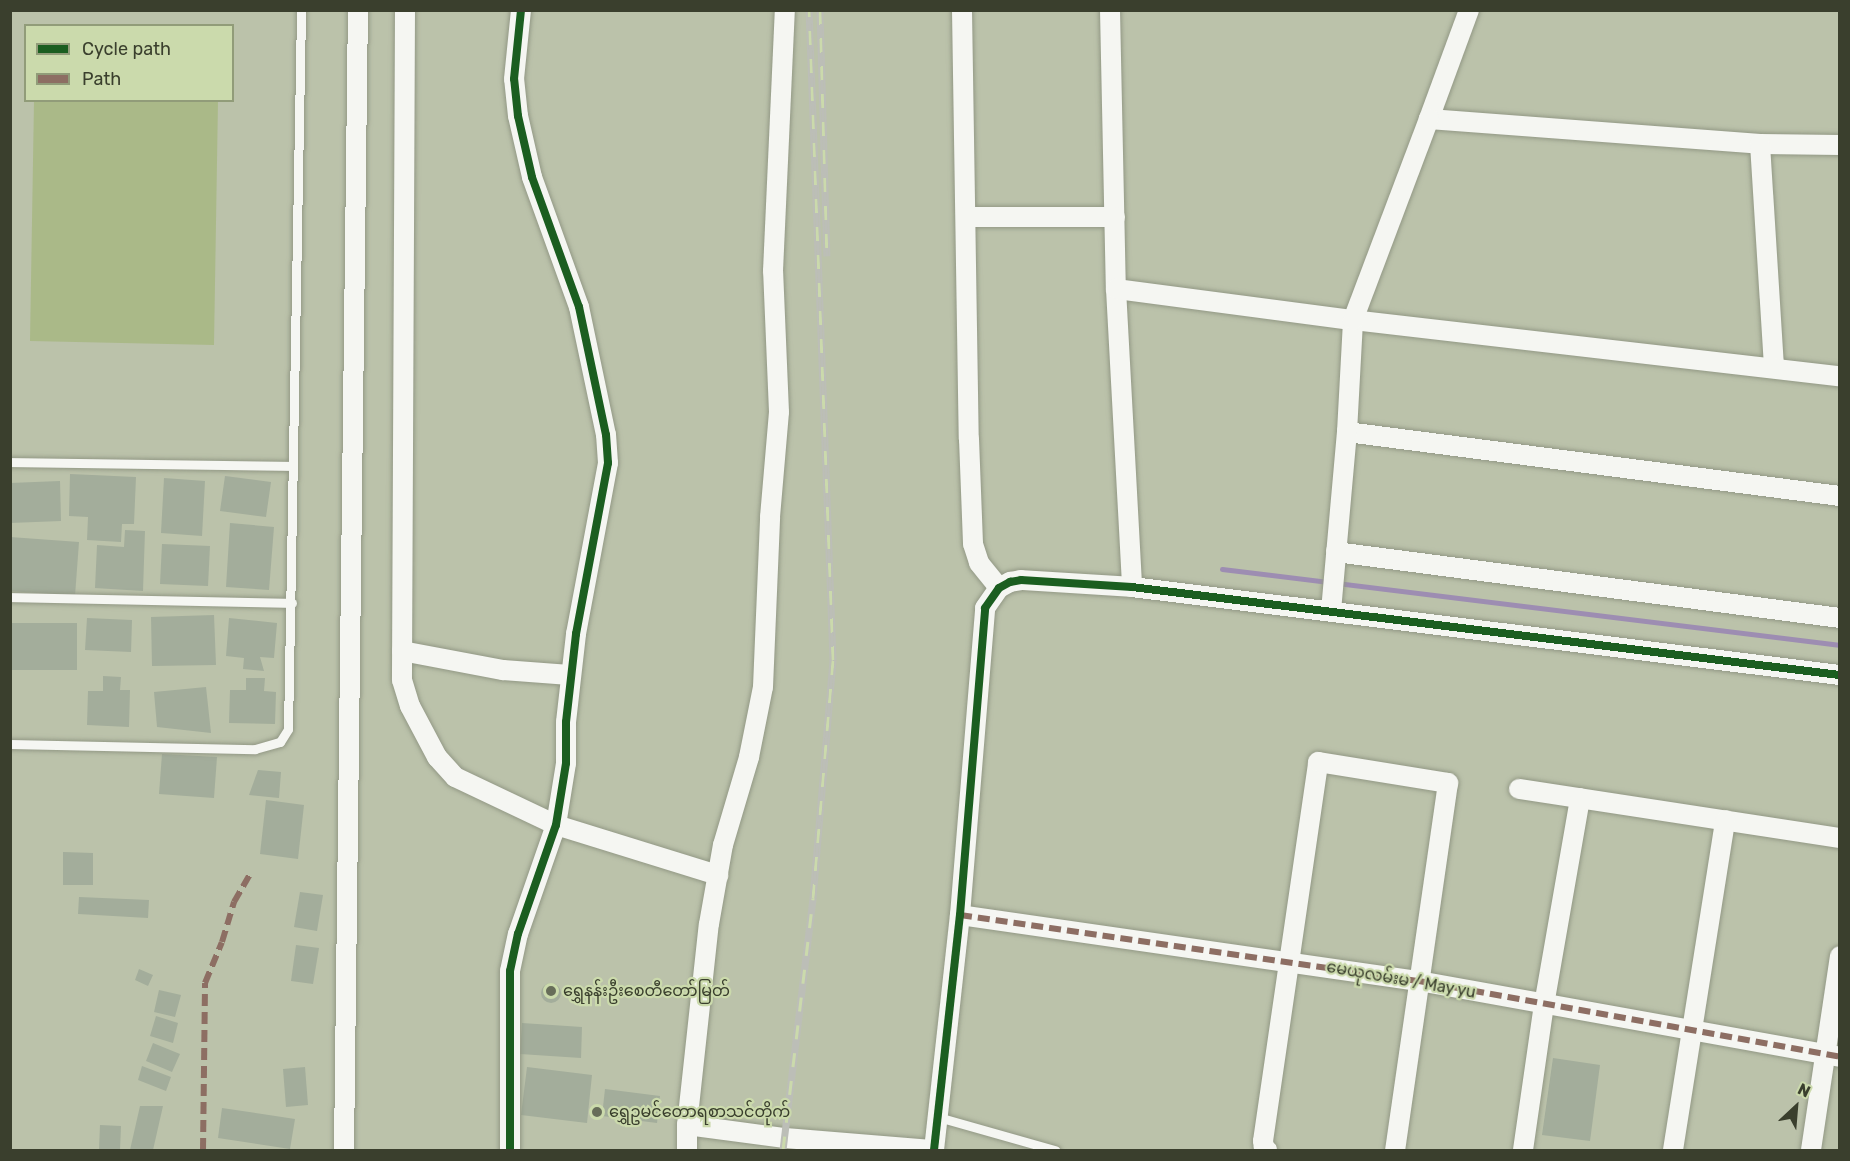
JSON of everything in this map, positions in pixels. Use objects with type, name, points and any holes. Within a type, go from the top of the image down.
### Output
[{"type":"street","points":[[344,1150],[358,10]]},
{"type":"street","points":[[405,10],[402,680],[410,706],[437,757],[455,777],[556,825],[718,875]]},
{"type":"street","points":[[510,1150],[510,971],[518,934],[556,825],[566,763],[570,675],[592,538],[608,463],[606,435],[579,307],[532,177],[518,116],[514,79],[521,10]]},
{"type":"street","points":[[687,1150],[687,1125],[709,924],[723,845],[748,757],[763,687],[770,517],[779,412],[773,249],[784,10]]},
{"type":"street","points":[[962,10],[973,544],[979,563],[999,588]]},
{"type":"street","points":[[1110,10],[1116,289],[1132,587]]},
{"type":"street","points":[[1331,608],[1347,432],[1353,320],[1468,10]]},
{"type":"street","points":[[1429,119],[1760,144],[1839,145]]},
{"type":"street","points":[[1760,144],[1773,368]]},
{"type":"street","points":[[966,218],[1115,217]]},
{"type":"street","points":[[1116,289],[1353,320],[1839,376]]},
{"type":"street","points":[[1347,432],[1839,496]]},
{"type":"street","points":[[1336,561],[1839,618]]},
{"type":"street","points":[[687,1125],[785,1138],[933,1150],[960,915],[985,608],[999,588],[1010,582],[1022,580],[1132,587],[1331,608],[1839,675]]},
{"type":"street","points":[[402,651],[504,670],[570,675]]},
{"type":"street","points":[[1264,1150],[1318,762],[1448,783],[1395,1150]]},
{"type":"street","points":[[1519,789],[1839,838]]},
{"type":"street","points":[[1523,1150],[1544,1005],[1580,798]]},
{"type":"street","points":[[1673,1150],[1725,820]]},
{"type":"street","name":"မေယုလမ်းမ / May yu","points":[[960,915],[1419,981],[1832,1056]]},
{"type":"street","points":[[1811,1150],[1832,1056],[1839,956]]},
{"type":"lane","points":[[10,744],[255,749],[280,742],[288,729],[301,10]]},
{"type":"lane","points":[[10,462],[292,466]]},
{"type":"lane","points":[[10,597],[292,603]]},
{"type":"lane","points":[[938,1117],[1055,1150]]},
{"type":"green space","points":[[34,102],[218,102],[214,345],[30,341]]},
{"type":"building","points":[[70,474],[136,477],[134,524],[122,524],[121,542],[87,540],[88,517],[69,516]]},
{"type":"building","points":[[225,476],[271,482],[266,517],[220,511]]},
{"type":"building","points":[[164,478],[205,481],[202,536],[161,533]]},
{"type":"building","points":[[60,481],[61,521],[10,523],[10,483]]},
{"type":"building","points":[[230,523],[274,527],[269,590],[226,587]]},
{"type":"building","points":[[125,530],[145,531],[143,591],[95,588],[97,545],[124,547]]},
{"type":"building","points":[[10,537],[79,542],[75,596],[10,591]]},
{"type":"building","points":[[162,544],[210,546],[208,586],[160,584]]},
{"type":"building","points":[[214,615],[216,665],[152,666],[151,617]]},
{"type":"building","points":[[87,618],[132,620],[131,652],[85,650]]},
{"type":"building","points":[[229,618],[277,623],[274,658],[260,657],[264,671],[243,669],[244,658],[226,656]]},
{"type":"building","points":[[10,623],[77,623],[77,670],[10,670]]},
{"type":"building","points":[[103,676],[121,677],[120,690],[130,690],[129,727],[87,725],[88,691],[103,691]]},
{"type":"building","points":[[246,678],[265,678],[264,691],[276,692],[275,724],[229,723],[230,690],[246,690]]},
{"type":"building","points":[[206,687],[211,733],[157,727],[154,692]]},
{"type":"building","points":[[162,754],[217,757],[214,798],[159,794]]},
{"type":"building","points":[[258,770],[281,772],[279,798],[249,795]]},
{"type":"building","points":[[266,800],[304,805],[298,859],[260,854]]},
{"type":"building","points":[[63,852],[93,853],[93,885],[63,885]]},
{"type":"building","points":[[300,892],[323,895],[317,931],[294,927]]},
{"type":"building","points":[[79,897],[149,900],[148,918],[78,914]]},
{"type":"building","points":[[296,945],[319,948],[313,984],[291,981]]},
{"type":"building","points":[[139,969],[153,975],[148,986],[135,980]]},
{"type":"building","points":[[551,983],[558,986],[561,993],[558,1000],[551,1003],[544,1000],[541,993],[544,986]]},
{"type":"building","points":[[159,990],[181,995],[175,1017],[154,1012]]},
{"type":"building","points":[[156,1016],[178,1023],[173,1043],[150,1036]]},
{"type":"building","points":[[522,1023],[582,1027],[581,1058],[520,1054]]},
{"type":"building","points":[[153,1043],[180,1054],[172,1072],[146,1061]]},
{"type":"building","points":[[1553,1058],[1600,1065],[1590,1141],[1542,1135]]},
{"type":"building","points":[[142,1066],[171,1077],[166,1091],[138,1080]]},
{"type":"building","points":[[305,1067],[308,1105],[286,1107],[283,1069]]},
{"type":"building","points":[[527,1067],[592,1075],[587,1123],[521,1115]]},
{"type":"building","points":[[605,1089],[660,1096],[657,1123],[602,1116]]},
{"type":"building","points":[[140,1106],[163,1106],[153,1150],[130,1150]]},
{"type":"building","points":[[222,1108],[295,1119],[290,1149],[218,1138]]},
{"type":"building","points":[[100,1125],[121,1126],[120,1150],[99,1150]]},
{"type":"waterway","points":[[1222,569],[1840,645]]},
{"type":"railway","points":[[783,1150],[813,898],[833,660],[809,10]]},
{"type":"railway","points":[[820,10],[827,256]]},
{"type":"marked path","points":[[203,1150],[205,983],[222,942],[234,902],[251,873]]},
{"type":"marked path","points":[[960,915],[1419,981],[1840,1057]]},
{"type":"cycle path","points":[[510,1150],[510,971],[518,934],[556,825],[566,763],[566,722],[576,634],[608,463],[606,435],[579,307],[532,177],[518,116],[514,79],[521,10]]},
{"type":"cycle path","points":[[934,1150],[960,915],[985,608],[999,588],[1010,582],[1021,580],[1132,587],[1840,675]]},
{"type":"place","name":"ရွှေနန်းဦးစေတီတော်မြတ်","points":[[551,991]]},
{"type":"place","name":"ရွှေဥမင်တောရစာသင်တိုက်","points":[[597,1112]]}]
